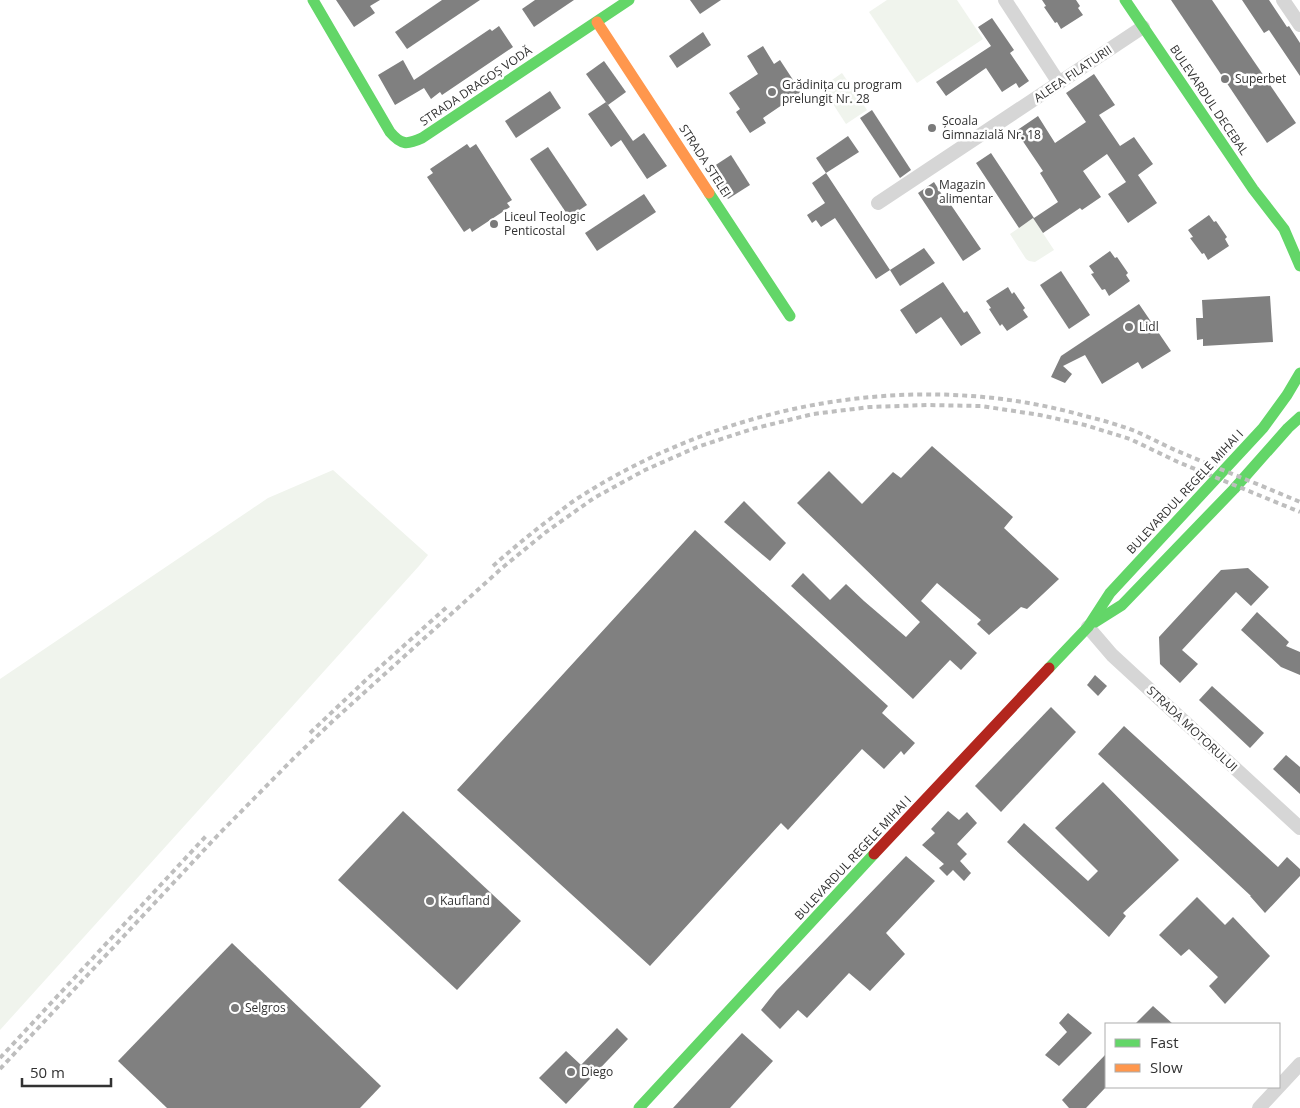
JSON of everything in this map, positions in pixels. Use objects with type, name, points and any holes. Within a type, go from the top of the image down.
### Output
[{"type":"main road","name":"STRADA DRAGOȘ VODĂ","points":[[313,0],[390,132],[396,140],[403,143],[413,142],[422,138],[629,0]]},
{"type":"main road","name":"BULEVARDUL DECEBAL","points":[[1125,0],[1272,215],[1284,229],[1300,266]]},
{"type":"main road","name":"STRADA STELEI","points":[[597,22],[790,316]]},
{"type":"main road","name":"BULEVARDUL DECEBAL","points":[[1272,215],[1300,235]]},
{"type":"main road","points":[[1299,376],[1300,360]]},
{"type":"main road","name":"BULEVARDUL REGELE MIHAI I","points":[[639,1108],[1088,627],[1110,593],[1263,428],[1287,396],[1299,376]]},
{"type":"main road","name":"BULEVARDUL REGELE MIHAI I","points":[[1088,627],[1122,605],[1234,490],[1288,428],[1300,417]]},
{"type":"street","points":[[1005,0],[1059,83]]},
{"type":"street","points":[[1284,0],[1300,25]]},
{"type":"street","name":"ALEEA FILATURII","points":[[878,203],[1143,27]]},
{"type":"street","name":"STRADA MOTORULUI","points":[[1088,627],[1112,654],[1300,828]]},
{"type":"street","points":[[1265,1106],[1300,1064]]},
{"type":"shaded area","points":[[887,0],[957,0],[983,39],[917,83],[869,12]]},
{"type":"shaded area","points":[[842,73],[867,110],[846,124],[822,87]]},
{"type":"shaded area","points":[[1033,218],[1054,250],[1035,262],[1026,259],[1010,234]]},
{"type":"shaded area","points":[[333,470],[428,555],[0,1030],[0,679],[268,498]]},
{"type":"building","points":[[336,0],[380,0],[370,6],[375,13],[354,27]]},
{"type":"building","points":[[442,0],[480,0],[407,49],[395,32]]},
{"type":"building","points":[[535,0],[574,0],[534,27],[522,9]]},
{"type":"building","points":[[690,0],[721,0],[700,14]]},
{"type":"building","points":[[1042,0],[1076,0],[1080,6],[1078,8],[1083,15],[1061,29],[1044,7],[1046,6]]},
{"type":"building","points":[[1171,0],[1212,0],[1296,123],[1267,143]]},
{"type":"building","points":[[1242,0],[1269,0],[1287,27],[1289,26],[1300,43],[1300,76],[1269,30],[1264,33]]},
{"type":"building","points":[[992,18],[1014,50],[1010,53],[1029,81],[1019,88],[1016,83],[1002,92],[986,68],[946,96],[936,82],[991,46],[978,27]]},
{"type":"building","points":[[499,26],[513,47],[442,95],[440,92],[431,99],[424,88],[395,105],[378,75],[403,60],[414,80],[490,29],[492,31]]},
{"type":"building","points":[[703,32],[711,45],[677,68],[669,56]]},
{"type":"building","points":[[763,46],[774,64],[780,60],[801,92],[763,118],[766,123],[750,133],[736,112],[740,109],[729,93],[758,74],[747,56]]},
{"type":"building","points":[[604,61],[626,92],[608,105],[586,74]]},
{"type":"building","points":[[1094,74],[1115,105],[1099,115],[1120,146],[1134,137],[1153,164],[1138,175],[1157,203],[1128,223],[1108,194],[1126,182],[1107,154],[1083,171],[1101,197],[1082,210],[1080,208],[1043,233],[1033,218],[1019,228],[976,163],[991,153],[1034,218],[1058,202],[1040,173],[1043,171],[1016,131],[1038,116],[1055,143],[1086,122],[1066,93]]},
{"type":"building","points":[[550,91],[561,108],[516,138],[505,121]]},
{"type":"building","points":[[606,102],[633,141],[644,133],[667,166],[647,179],[621,140],[611,147],[588,114]]},
{"type":"building","points":[[872,110],[911,170],[900,178],[860,118]]},
{"type":"building","points":[[848,136],[859,152],[826,173],[816,158]]},
{"type":"building","points":[[467,144],[470,148],[476,144],[512,200],[507,203],[510,207],[472,232],[470,228],[464,232],[427,177],[433,173],[430,169]]},
{"type":"building","points":[[548,147],[587,205],[569,217],[530,159]]},
{"type":"building","points":[[731,155],[750,185],[728,199],[708,170]]},
{"type":"building","points":[[826,173],[890,270],[876,279],[835,218],[821,227],[816,220],[812,223],[807,215],[825,203],[812,183]]},
{"type":"building","points":[[934,182],[949,206],[951,205],[981,249],[963,261],[918,193]]},
{"type":"building","points":[[644,194],[656,212],[597,251],[585,233]]},
{"type":"building","points":[[1209,215],[1214,222],[1216,221],[1227,237],[1225,239],[1229,246],[1208,260],[1190,238],[1193,237],[1188,230]]},
{"type":"building","points":[[924,248],[935,263],[900,286],[890,270]]},
{"type":"building","points":[[1110,251],[1115,258],[1117,257],[1128,273],[1126,275],[1130,281],[1109,296],[1105,289],[1102,290],[1091,274],[1094,273],[1089,266]]},
{"type":"building","points":[[1061,271],[1090,315],[1069,329],[1040,285]]},
{"type":"building","points":[[943,282],[964,313],[967,311],[981,333],[961,346],[941,317],[916,334],[900,310]]},
{"type":"building","points":[[1008,287],[1012,294],[1014,292],[1025,308],[1023,310],[1028,317],[1007,331],[1002,324],[1000,326],[986,301]]},
{"type":"building","points":[[1270,296],[1273,342],[1203,346],[1203,339],[1197,340],[1196,318],[1203,318],[1202,300]]},
{"type":"building","name":"Lidl","points":[[1139,304],[1171,351],[1142,369],[1138,362],[1102,384],[1085,355],[1063,366],[1072,374],[1065,383],[1051,377],[1061,356]]},
{"type":"building","points":[[932,446],[1013,517],[1004,528],[1059,579],[1027,609],[1021,607],[989,635],[977,624],[981,620],[937,583],[921,601],[977,653],[961,670],[950,660],[913,699],[791,586],[803,573],[830,600],[846,584],[906,637],[920,622],[797,503],[829,471],[862,504],[893,472],[901,478]]},
{"type":"building","points":[[744,501],[786,543],[770,561],[724,522]]},
{"type":"building","points":[[695,530],[888,706],[882,713],[915,743],[904,755],[901,751],[884,769],[862,749],[788,830],[781,823],[650,966],[457,790]]},
{"type":"building","points":[[1248,568],[1269,587],[1251,606],[1236,592],[1182,650],[1198,664],[1180,683],[1160,664],[1159,637],[1221,570]]},
{"type":"building","points":[[1257,612],[1289,642],[1286,646],[1300,652],[1300,675],[1281,667],[1241,630]]},
{"type":"building","points":[[1095,675],[1107,686],[1098,696],[1087,685]]},
{"type":"building","points":[[1212,686],[1264,733],[1250,748],[1199,700]]},
{"type":"building","points":[[1051,707],[1076,732],[1001,812],[975,786]]},
{"type":"building","points":[[1124,726],[1278,867],[1287,857],[1300,869],[1300,876],[1265,913],[1251,896],[1098,754]]},
{"type":"building","points":[[1286,755],[1300,767],[1300,794],[1273,769]]},
{"type":"building","points":[[1103,782],[1179,860],[1123,913],[1126,916],[1109,937],[1007,842],[1024,823],[1088,881],[1098,871],[1055,828]]},
{"type":"building","name":"Kaufland","points":[[403,811],[521,921],[457,990],[338,880]]},
{"type":"building","points":[[948,811],[959,820],[967,812],[977,823],[957,844],[967,854],[960,861],[971,873],[964,881],[953,870],[947,876],[939,868],[944,864],[922,845],[935,833],[931,829]]},
{"type":"building","points":[[906,856],[935,881],[886,933],[905,954],[870,991],[849,973],[807,1018],[798,1010],[780,1029],[761,1010],[776,991]]},
{"type":"building","points":[[1197,897],[1225,925],[1233,917],[1270,956],[1225,1004],[1209,986],[1218,977],[1189,949],[1181,956],[1159,935]]},
{"type":"building","name":"Selgros","points":[[232,943],[381,1086],[360,1108],[167,1108],[118,1061]]},
{"type":"building","points":[[1153,1006],[1172,1023],[1136,1023]]},
{"type":"building","points":[[1068,1013],[1092,1033],[1059,1066],[1045,1055],[1067,1032],[1059,1023]]},
{"type":"building","name":"Diego","points":[[617,1028],[628,1039],[566,1104],[539,1078],[566,1051],[581,1065]]},
{"type":"building","points":[[742,1033],[773,1061],[730,1108],[673,1108]]},
{"type":"building","points":[[1105,1055],[1105,1088],[1086,1108],[1069,1108],[1062,1100]]},
{"type":"railway","points":[[493,566],[575,500],[632,467],[693,439],[756,418],[821,404],[887,396],[954,395],[1020,402],[1091,418],[1135,431],[1180,452],[1300,502]]},
{"type":"railway","points":[[0,1069],[218,835],[293,759],[502,568],[546,532],[594,498],[645,470],[697,447],[752,429],[813,414],[870,407],[981,406],[1040,415],[1085,425],[1130,439],[1178,462],[1300,512]]},
{"type":"railway","points":[[310,733],[448,606]]},
{"type":"railway","points":[[0,1058],[207,835]]},
{"type":"traffic: fast","points":[[313,0],[390,132],[401,141],[408,143],[422,138],[629,0]]},
{"type":"traffic: fast","points":[[1125,0],[1253,189],[1284,229],[1300,266]]},
{"type":"traffic: fast","points":[[709,193],[790,316]]},
{"type":"traffic: fast","points":[[1049,668],[1088,627],[1110,593],[1263,428],[1300,373]]},
{"type":"traffic: fast","points":[[1095,622],[1122,605],[1234,489],[1300,417]]},
{"type":"traffic: fast","points":[[639,1108],[874,854]]},
{"type":"traffic: slow","points":[[597,22],[709,193]]},
{"type":"traffic: jam","points":[[874,854],[1049,668]]},
{"type":"place","name":"Superbet","points":[[1225,79]]},
{"type":"place","name":"Grădinița cu program prelungit Nr. 28","points":[[772,92]]},
{"type":"place","name":"Școala Gimnazială Nr. 18","points":[[932,128]]},
{"type":"place","name":"Magazin alimentar","points":[[929,192]]},
{"type":"place","name":"Liceul Teologic Penticostal","points":[[494,224]]},
{"type":"place","name":"Lidl","points":[[1129,327]]},
{"type":"place","name":"Kaufland","points":[[430,901]]},
{"type":"place","name":"Selgros","points":[[235,1008]]},
{"type":"place","name":"Diego","points":[[571,1072]]}]
